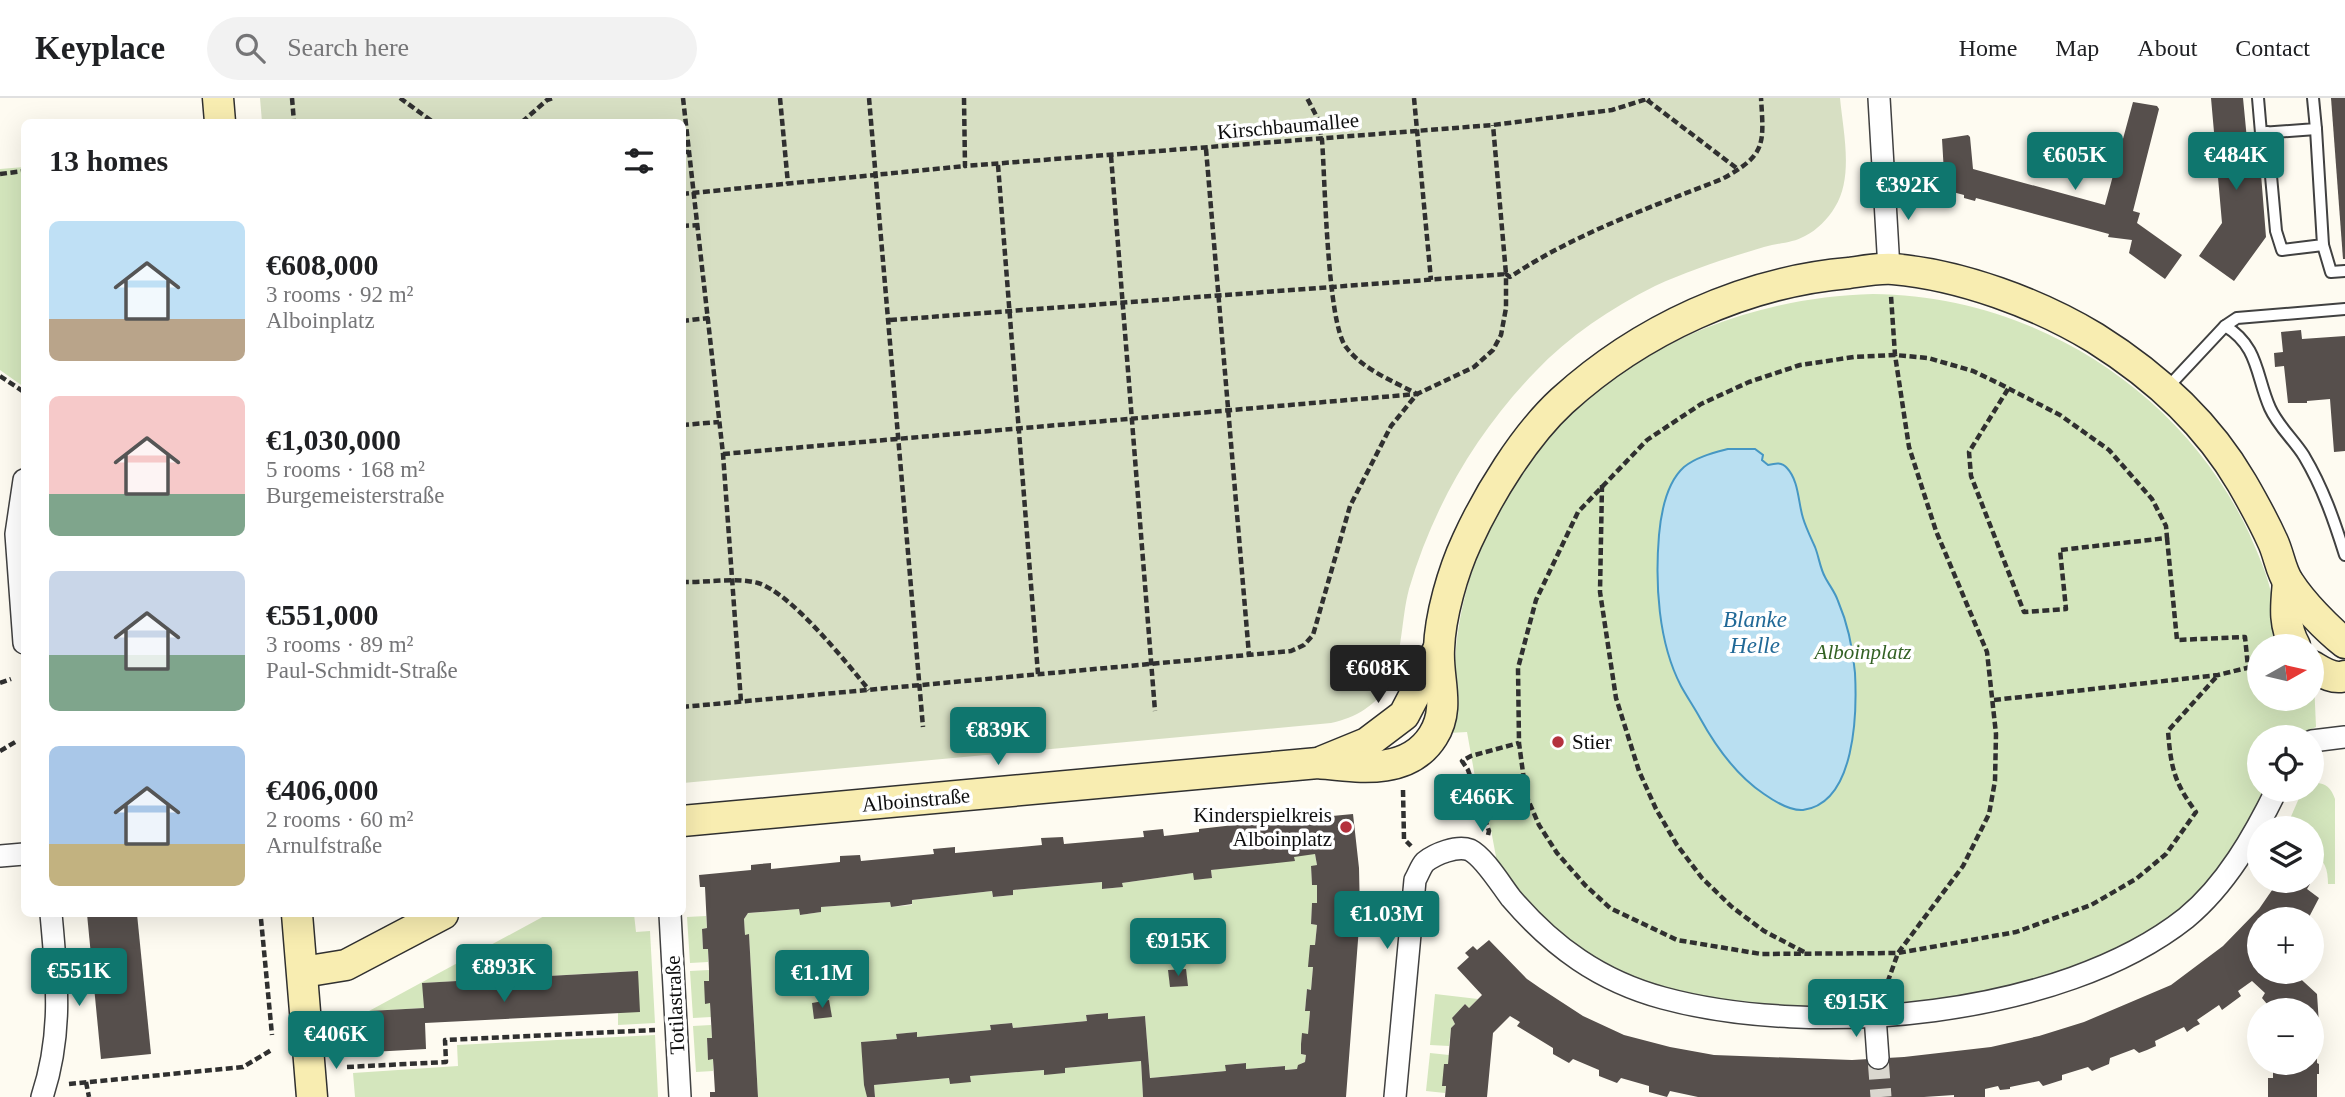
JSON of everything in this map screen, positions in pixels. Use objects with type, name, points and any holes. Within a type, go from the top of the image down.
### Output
[{"type":"street","points":[[218,98],[220,119]]},
{"type":"street","points":[[1879,98],[1889,269],[1925,274],[2007,295],[2093,337],[2143,370],[2209,435],[2240,480],[2273,541],[2288,582],[2328,629],[2345,643]]},
{"type":"street","name":"Alboinstraße","points":[[686,821],[1318,763],[1367,743],[1404,715],[1438,650],[1447,598],[1465,544],[1489,497],[1516,457],[1560,403],[1604,367],[1651,336],[1708,309],[1776,284],[1815,276],[1889,269]]},
{"type":"street","points":[[21,500],[16,534],[21,602]]},
{"type":"street","points":[[2288,582],[2284,616],[2288,634]]},
{"type":"street","points":[[2324,674],[2339,678],[2345,676]]},
{"type":"street","points":[[2324,740],[2345,737]]},
{"type":"street","points":[[1395,1097],[1415,880],[1424,863],[1451,849],[1469,850],[1482,860],[1544,934],[1572,957],[1633,989],[1663,999],[1757,1014],[1795,1018],[1875,1016],[1986,1002],[2061,981],[2130,955],[2188,916],[2212,891],[2231,869],[2270,802]]},
{"type":"street","points":[[0,856],[21,854]]},
{"type":"street","points":[[50,1091],[58,999],[51,917]]},
{"type":"street","points":[[297,917],[312,1097]]},
{"type":"street","points":[[303,972],[346,965],[437,917]]},
{"type":"street","name":"Totilastraße","points":[[670,917],[680,1097]]},
{"type":"street","points":[[1875,1016],[1878,1058]]},
{"type":"lane","points":[[2258,98],[2261,133],[2316,129]]},
{"type":"lane","points":[[2313,98],[2323,245],[2332,272],[2345,271]]},
{"type":"lane","points":[[2267,132],[2276,231],[2282,250],[2323,245]]},
{"type":"lane","points":[[2166,390],[2225,326],[2237,318],[2345,309]]},
{"type":"lane","points":[[2225,326],[2237,333],[2247,344],[2270,408],[2302,454],[2325,495],[2345,555]]},
{"type":"path","points":[[292,98],[294,119]]},
{"type":"path","points":[[400,98],[429,119]]},
{"type":"path","points":[[525,119],[547,99],[553,98]]},
{"type":"path","points":[[683,98],[686,119]]},
{"type":"path","points":[[780,98],[788,184]]},
{"type":"path","points":[[869,98],[923,727]]},
{"type":"path","points":[[964,98],[965,166]]},
{"type":"path","points":[[1307,98],[1318,119],[1322,140],[1332,287],[1339,332],[1344,345],[1355,356],[1380,374],[1417,394]]},
{"type":"path","points":[[1414,98],[1431,280]]},
{"type":"path","points":[[890,320],[1506,274],[1510,277],[1538,258],[1608,223],[1739,170],[1756,155],[1761,145],[1761,98]]},
{"type":"path","points":[[1648,99],[1739,170]]},
{"type":"path","name":"Kirschbaumallee","points":[[686,194],[965,166],[1493,125],[1612,110],[1648,99]]},
{"type":"path","points":[[686,121],[723,454],[741,702]]},
{"type":"path","points":[[723,454],[1417,394],[1474,367],[1493,350],[1502,335],[1506,308],[1506,274],[1493,125]]},
{"type":"path","points":[[1206,149],[1249,655]]},
{"type":"path","points":[[1111,156],[1155,711]]},
{"type":"path","points":[[998,165],[1038,674]]},
{"type":"path","points":[[0,173],[21,171]]},
{"type":"path","points":[[686,226],[699,225]]},
{"type":"path","points":[[1875,1016],[1898,953],[1963,866],[1989,814],[1995,781],[1993,700],[1987,652],[1936,531],[1909,447],[1895,355],[1889,269]]},
{"type":"path","points":[[686,321],[709,318]]},
{"type":"path","points":[[2218,675],[2168,731],[2170,764],[2180,790],[2196,813],[2166,854],[2120,890],[2091,905],[2005,934],[1898,953],[1761,954],[1677,940],[1610,908],[1585,885],[1557,853],[1539,825],[1526,795],[1519,743],[1518,668],[1536,600],[1578,512],[1647,440],[1702,404],[1800,365],[1854,357],[1895,355],[1928,358],[1973,371],[2060,415],[2109,450],[2152,499],[2166,526],[2177,640],[2245,637],[2247,657]]},
{"type":"path","points":[[0,376],[21,390]]},
{"type":"path","points":[[2008,389],[1969,452],[1970,476],[2024,612],[2066,609],[2060,550],[2167,538]]},
{"type":"path","points":[[686,707],[1291,651],[1304,645],[1313,635],[1350,506],[1391,426],[1417,394]]},
{"type":"path","points":[[686,425],[719,422]]},
{"type":"path","points":[[1602,485],[1600,592],[1616,698],[1639,771],[1656,809],[1677,845],[1702,878],[1732,907],[1764,931],[1807,953]]},
{"type":"path","points":[[686,582],[731,581],[768,587],[810,623],[869,690]]},
{"type":"path","points":[[1993,700],[2218,675],[2247,667]]},
{"type":"path","points":[[0,683],[12,678]]},
{"type":"path","points":[[0,751],[17,741]]},
{"type":"path","points":[[1489,831],[1468,770],[1462,761],[1519,743]]},
{"type":"path","points":[[1403,790],[1404,839]]},
{"type":"path","points":[[261,919],[272,1035]]},
{"type":"path","points":[[347,1067],[446,1062],[445,1040],[659,1030]]},
{"type":"path","points":[[50,1091],[86,1082],[243,1067],[273,1049]]},
{"type":"path","points":[[86,1082],[89,1097]]},
{"type":"green space","points":[[260,98],[1840,98],[1846,168],[1841,195],[1835,207],[1814,231],[1796,240],[1722,260],[1655,286],[1607,313],[1576,335],[1548,359],[1514,395],[1476,446],[1444,500],[1409,589],[1394,671],[1379,697],[1357,714],[1331,723],[686,783],[686,119],[262,119]]},
{"type":"green space","points":[[21,167],[21,385],[0,370],[0,169]]},
{"type":"green space","name":"Alboinplatz","points":[[1873,294],[1932,299],[1989,312],[2044,332],[2096,360],[2143,395],[2184,435],[2220,482],[2249,533],[2269,585],[2278,634],[2247,634],[2247,711],[2315,711],[2316,725],[2247,725],[2247,802],[2258,802],[2252,816],[2247,816],[2246,830],[2228,860],[2199,895],[2152,933],[2103,957],[2019,985],[1893,1007],[1760,1007],[1641,984],[1597,963],[1538,915],[1497,862],[1491,830],[1475,777],[1467,732],[1449,733],[1454,707],[1461,612],[1469,581],[1494,517],[1529,461],[1573,412],[1623,372],[1679,340],[1741,316],[1806,300]]},
{"type":"green space","points":[[2324,784],[2332,791],[2335,799],[2335,884],[2328,884],[2324,864],[2324,816],[2291,816],[2297,802],[2324,802]]},
{"type":"green space","points":[[1315,854],[1317,865],[1311,867],[1312,885],[1317,885],[1317,903],[1312,903],[1311,924],[1317,925],[1309,967],[1313,967],[1311,990],[1307,989],[1305,1011],[1310,1011],[1308,1034],[1302,1034],[1301,1054],[1306,1055],[1305,1062],[1297,1069],[1285,1070],[1285,1066],[1246,1069],[1245,1063],[1226,1065],[1226,1071],[1150,1078],[1145,1016],[1108,1019],[1107,1013],[1086,1015],[1087,1021],[1013,1028],[1012,1023],[990,1025],[991,1030],[917,1037],[917,1032],[897,1034],[897,1039],[861,1042],[867,1097],[758,1097],[749,935],[745,935],[744,919],[748,913],[799,909],[800,915],[821,912],[821,907],[890,902],[891,907],[912,905],[912,900],[992,891],[993,897],[1013,895],[1013,890],[1102,882],[1103,889],[1122,887],[1122,883],[1193,873],[1203,879],[1212,877],[1211,870]]},
{"type":"green space","points":[[706,916],[707,928],[702,929],[703,949],[708,949],[708,962],[690,963],[687,917]]},
{"type":"green space","points":[[542,917],[634,917],[636,932],[650,931],[655,1023],[618,1025],[618,1013],[637,971],[423,983],[424,1008],[369,1011]]},
{"type":"green space","points":[[709,970],[705,1003],[710,1003],[711,1017],[693,1018],[690,971]]},
{"type":"green space","points":[[1435,994],[1478,999],[1469,1008],[1465,1004],[1452,1018],[1455,1024],[1451,1028],[1449,1046],[1430,1045]]},
{"type":"green space","points":[[711,1025],[712,1038],[707,1039],[708,1059],[713,1059],[713,1071],[696,1072],[693,1026]]},
{"type":"green space","points":[[655,1035],[658,1097],[355,1097],[353,1073],[458,1066],[457,1045]]},
{"type":"green space","points":[[1430,1053],[1449,1055],[1445,1093],[1426,1091]]},
{"type":"green space","points":[[1141,1061],[1143,1097],[875,1097],[874,1085],[949,1078],[950,1084],[971,1081],[970,1076],[1044,1070],[1044,1074],[1065,1073],[1065,1068]]},
{"type":"water","name":"Blanke Helle","points":[[1728,449],[1755,449],[1763,455],[1762,460],[1768,465],[1781,464],[1791,473],[1804,522],[1823,574],[1841,609],[1851,646],[1856,690],[1850,753],[1834,791],[1821,804],[1803,810],[1788,807],[1768,797],[1745,779],[1728,760],[1681,686],[1667,651],[1663,632],[1658,592],[1658,553],[1661,517],[1669,490],[1684,467],[1705,456]]},
{"type":"building","points":[[2211,98],[2243,98],[2248,150],[2259,149],[2266,237],[2234,281],[2199,256],[2222,223]]},
{"type":"building","points":[[2331,98],[2345,98],[2345,259],[2343,259]]},
{"type":"building","points":[[2133,102],[2157,106],[2159,109],[2133,211],[2140,213],[2137,223],[2182,255],[2165,279],[2129,253],[2132,240],[2108,237],[2109,234],[1976,198],[1975,201],[1945,190],[1942,139],[1968,135],[1973,169],[2105,205]]},
{"type":"building","points":[[2301,330],[2302,339],[2345,336],[2345,451],[2334,452],[2330,399],[2288,403],[2284,366],[2275,367],[2274,353],[2283,352],[2281,332]]},
{"type":"building","points":[[1353,814],[1359,868],[1360,914],[1346,1097],[1143,1097],[1141,1061],[1065,1068],[1065,1073],[1044,1075],[1044,1070],[970,1076],[971,1082],[950,1084],[949,1078],[874,1085],[875,1097],[867,1097],[864,1085],[861,1042],[897,1039],[896,1034],[917,1032],[917,1037],[991,1030],[990,1025],[1012,1023],[1013,1028],[1087,1021],[1086,1015],[1108,1013],[1108,1019],[1145,1016],[1150,1078],[1226,1071],[1225,1065],[1246,1063],[1246,1069],[1285,1066],[1285,1070],[1297,1069],[1298,1065],[1305,1062],[1306,1055],[1301,1054],[1302,1033],[1308,1034],[1310,1011],[1305,1011],[1307,989],[1311,990],[1313,967],[1308,967],[1310,945],[1315,945],[1317,925],[1311,924],[1312,903],[1317,903],[1317,885],[1312,885],[1311,866],[1317,865],[1315,854],[1294,857],[1295,861],[1211,870],[1212,878],[1194,880],[1193,873],[1122,883],[1123,887],[1102,889],[1102,882],[1013,890],[1013,895],[993,897],[992,891],[912,900],[912,904],[891,907],[890,902],[821,907],[821,912],[800,915],[799,909],[748,913],[744,919],[745,935],[749,934],[758,1097],[710,1097],[710,1092],[715,1092],[713,1059],[708,1060],[707,1038],[712,1038],[710,1003],[705,1004],[704,981],[709,981],[709,970],[708,949],[703,949],[702,929],[707,928],[705,887],[700,887],[699,875],[751,870],[751,865],[760,864],[771,863],[771,869],[840,862],[840,856],[860,855],[861,861],[934,854],[933,849],[955,847],[955,853],[1042,845],[1041,838],[1063,837],[1064,844],[1144,837],[1143,831],[1163,829],[1164,836],[1199,832],[1199,829],[1234,823]]},
{"type":"building","points":[[2270,893],[2312,893],[2319,898],[2314,907],[2260,907]]},
{"type":"building","points":[[87,917],[137,917],[151,1054],[101,1059]]},
{"type":"building","points":[[2247,921],[2248,984],[2238,991],[2241,996],[2222,1010],[2219,1005],[2197,1020],[2200,1024],[2187,1032],[2184,1027],[2155,1041],[2156,1046],[2147,1050],[2139,1053],[2134,1049],[2110,1058],[2109,1064],[2092,1071],[2088,1067],[2062,1075],[2062,1080],[2043,1086],[2039,1081],[2010,1089],[2000,1090],[1998,1086],[1985,1089],[1985,1097],[1698,1097],[1670,1091],[1667,1097],[1649,1092],[1649,1086],[1621,1078],[1617,1083],[1599,1076],[1599,1070],[1573,1059],[1569,1063],[1553,1054],[1553,1048],[1517,1026],[1520,1022],[1510,1016],[1493,1033],[1487,1097],[1445,1097],[1446,1086],[1442,1086],[1444,1064],[1448,1064],[1451,1028],[1455,1024],[1452,1018],[1465,1004],[1469,1008],[1482,995],[1457,968],[1469,957],[1465,953],[1473,946],[1477,950],[1489,940],[1527,979],[1583,1016],[1624,1035],[1714,1055],[1852,1060],[1991,1047],[2039,1036],[2084,1022],[2171,985],[2223,946]]},
{"type":"building","points":[[1186,969],[1188,986],[1170,987],[1168,970]]},
{"type":"building","points":[[638,971],[640,1012],[425,1023],[426,1049],[371,1052],[369,1011],[424,1008],[422,983]]},
{"type":"building","points":[[2255,984],[2306,984],[2317,994],[2317,998],[2262,998],[2265,993]]},
{"type":"building","points":[[829,1000],[832,1017],[814,1019],[812,1003]]},
{"type":"building","points":[[2273,1075],[2317,1075],[2317,1097],[2268,1097],[2268,1078],[2273,1078]]},
{"type":"tunnel","points":[[1878,1058],[1881,1097]]},
{"type":"place","name":"Stier","points":[[1558,742]]},
{"type":"place","name":"Kinderspielkreis Alboinplatz","points":[[1346,827]]}]
